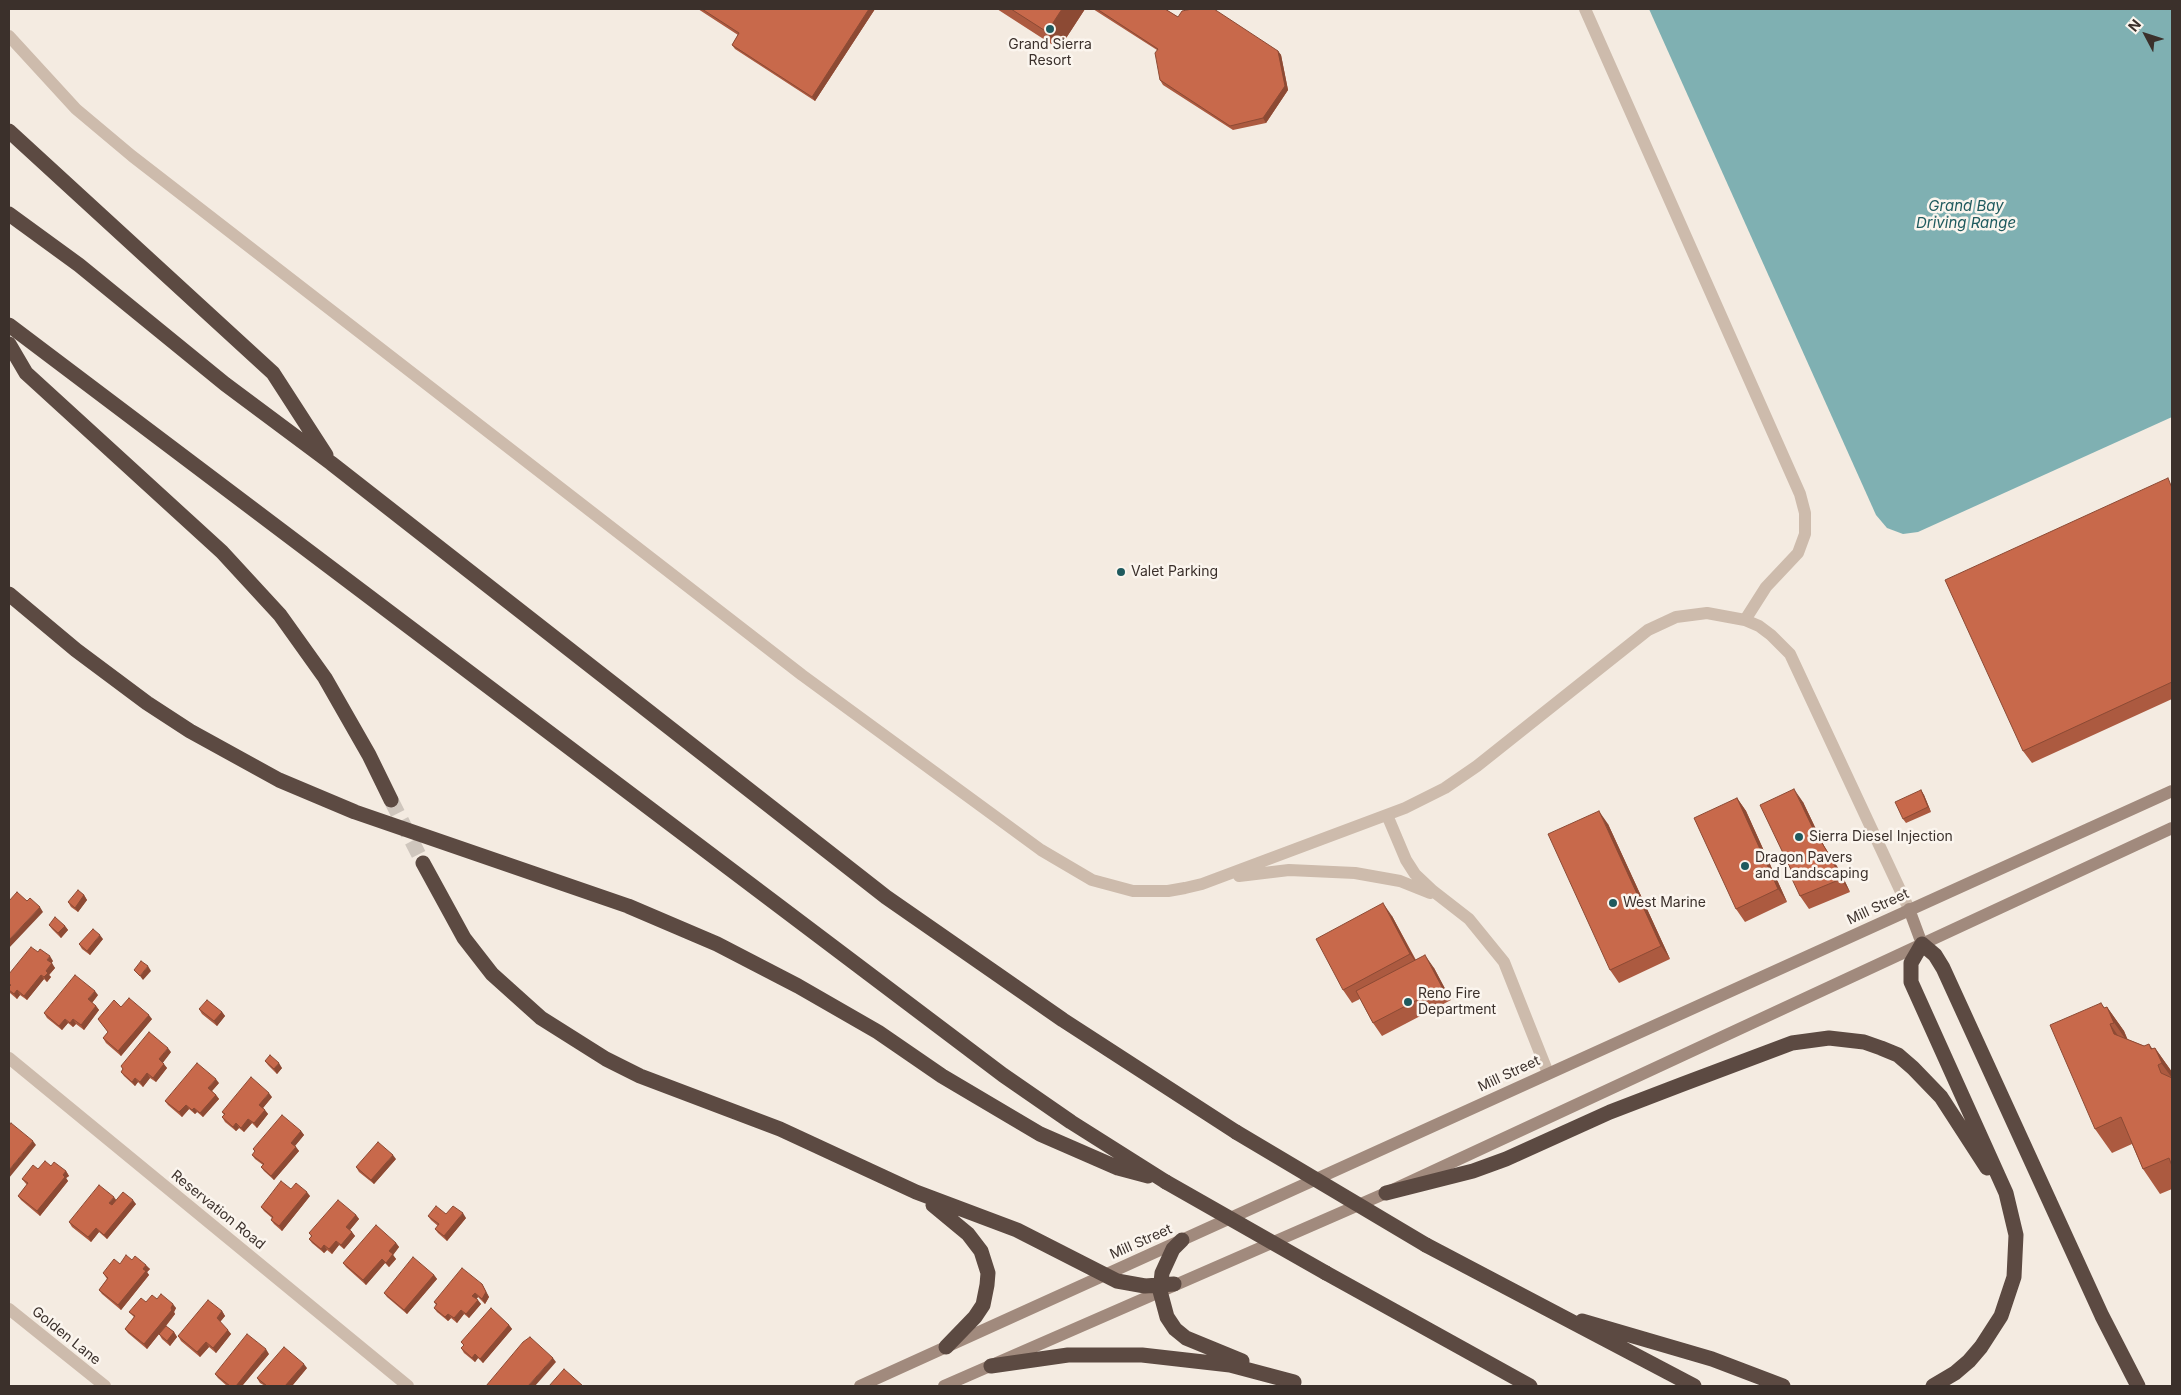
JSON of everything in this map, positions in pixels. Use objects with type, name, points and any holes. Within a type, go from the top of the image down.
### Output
[{"type":"highway","points":[[9,131],[273,372],[331,463]]},
{"type":"highway","points":[[9,214],[78,265],[225,384],[331,463],[886,897],[1055,1014],[1236,1132],[1426,1245],[1694,1386]]},
{"type":"highway","points":[[9,325],[1003,1075],[1071,1122],[1164,1181],[1530,1386]]},
{"type":"highway","points":[[9,344],[26,373],[222,552],[280,615],[326,678],[369,755],[391,800]]},
{"type":"highway","points":[[9,594],[76,650],[147,703],[190,731],[279,780],[355,812],[579,888],[676,925],[798,986],[878,1032],[942,1076],[1040,1134],[1118,1168],[1164,1181]]},
{"type":"highway","points":[[423,862],[464,938],[492,974],[524,1005],[573,1040],[640,1076],[780,1129],[916,1192],[1017,1230],[1104,1275],[1131,1284],[1165,1287]]},
{"type":"highway","points":[[1933,1386],[1955,1373],[1981,1347],[2001,1316],[2009,1298],[2014,1277],[2016,1235],[2006,1193],[1911,982],[1910,963],[1917,949],[1922,944],[1935,956],[1943,968],[2102,1316],[2138,1386]]},
{"type":"highway","points":[[1386,1193],[1473,1171],[1506,1159],[1610,1112],[1792,1043],[1829,1038],[1864,1042],[1882,1048],[1898,1055],[1913,1068],[1941,1097],[1983,1163],[2006,1193]]},
{"type":"highway","points":[[916,1192],[968,1234],[981,1251],[986,1263],[988,1285],[982,1305],[975,1318],[946,1347]]},
{"type":"highway","points":[[1182,1240],[1166,1261],[1165,1287],[1168,1317],[1175,1329],[1186,1338],[1299,1384]]},
{"type":"highway","points":[[1519,1295],[1581,1321],[1712,1359],[1783,1386]]},
{"type":"highway","points":[[991,1366],[1068,1355],[1142,1355],[1230,1365],[1299,1384]]},
{"type":"main road","name":"Mill Street","points":[[860,1386],[2172,791]]},
{"type":"main road","points":[[944,1386],[1165,1287],[1386,1193],[2172,828]]},
{"type":"main road","points":[[1909,909],[1922,944]]},
{"type":"street","points":[[1585,9],[1800,494],[1806,513],[1805,534],[1798,553],[1766,587],[1745,620]]},
{"type":"street","points":[[9,36],[73,105],[132,156],[802,675],[1056,861],[1092,880],[1133,891],[1168,891],[1231,877],[1289,870],[1355,873],[1400,881],[1420,888],[1455,908]]},
{"type":"street","points":[[1202,884],[1425,798],[1461,778],[1635,640],[1661,622],[1691,614],[1707,613],[1745,620],[1772,635],[1790,654],[1909,909]]},
{"type":"street","points":[[1387,814],[1406,860],[1415,874],[1481,932],[1504,962],[1548,1073]]},
{"type":"street","name":"Reservation Road","points":[[9,1058],[408,1386]]},
{"type":"street","name":"Golden Lane","points":[[9,1309],[105,1386]]},
{"type":"water","name":"Grand Bay Driving Range","points":[[1649,9],[2172,9],[2172,417],[1918,532],[1903,534],[1887,528],[1876,515]]},
{"type":"building","points":[[702,9],[869,9],[812,97],[732,45],[739,33]]},
{"type":"building","points":[[1011,9],[1062,9],[1047,32]]},
{"type":"building","points":[[1097,9],[1165,9],[1178,17],[1182,11],[1214,9],[1278,51],[1285,86],[1263,118],[1230,126],[1160,80],[1155,53],[1158,49]]},
{"type":"building","points":[[2168,478],[2172,488],[2172,682],[2023,751],[1945,580]]},
{"type":"building","name":"Sierra Diesel Injection","points":[[1794,789],[1820,843],[1822,843],[1831,858],[1841,879],[1800,896],[1792,879],[1795,878],[1760,805]]},
{"type":"building","points":[[1921,790],[1928,807],[1903,819],[1895,802]]},
{"type":"building","name":"Dragon Pavers and Landscaping","points":[[1737,798],[1778,889],[1736,909],[1694,818]]},
{"type":"building","name":"West Marine","points":[[1599,811],[1661,946],[1610,970],[1548,834]]},
{"type":"building","points":[[78,890],[84,895],[75,908],[68,902]]},
{"type":"building","points":[[17,892],[27,901],[30,898],[40,907],[9,940],[9,901]]},
{"type":"building","points":[[1383,903],[1410,954],[1343,990],[1316,939]]},
{"type":"building","points":[[55,917],[65,926],[58,933],[49,925]]},
{"type":"building","points":[[93,929],[100,935],[87,951],[79,944]]},
{"type":"building","points":[[31,947],[38,952],[40,949],[50,956],[47,960],[52,963],[46,971],[48,973],[44,977],[41,975],[24,996],[17,990],[14,994],[9,990],[11,985],[9,984],[9,974]]},
{"type":"building","points":[[1425,955],[1442,987],[1373,1023],[1356,991]]},
{"type":"building","points":[[141,961],[148,966],[140,976],[134,970]]},
{"type":"building","points":[[75,975],[95,991],[88,999],[96,1006],[81,1025],[73,1019],[70,1023],[65,1019],[59,1026],[44,1013]]},
{"type":"building","points":[[129,998],[149,1015],[118,1051],[103,1038],[108,1032],[98,1019],[114,1000],[121,1007]]},
{"type":"building","points":[[207,1000],[222,1012],[214,1021],[199,1009]]},
{"type":"building","points":[[2101,1003],[2104,1008],[2107,1007],[2114,1023],[2110,1024],[2114,1034],[2144,1046],[2149,1044],[2151,1049],[2155,1048],[2162,1063],[2158,1065],[2161,1073],[2172,1078],[2172,1166],[2169,1158],[2143,1169],[2121,1117],[2095,1129],[2050,1025]]},
{"type":"building","points":[[149,1032],[168,1048],[159,1059],[164,1064],[153,1078],[147,1073],[140,1082],[135,1078],[132,1082],[121,1072],[123,1069],[121,1066]]},
{"type":"building","points":[[270,1055],[279,1063],[274,1069],[265,1061]]},
{"type":"building","points":[[197,1063],[216,1079],[208,1088],[216,1095],[200,1113],[186,1105],[179,1112],[165,1101]]},
{"type":"building","points":[[251,1077],[269,1093],[259,1105],[265,1110],[254,1123],[248,1119],[241,1128],[236,1123],[233,1127],[222,1117],[225,1114],[222,1112]]},
{"type":"building","points":[[282,1115],[301,1131],[291,1143],[296,1147],[271,1176],[261,1167],[264,1164],[252,1155],[255,1151],[253,1149]]},
{"type":"building","points":[[11,1123],[33,1141],[9,1170],[9,1126]]},
{"type":"building","points":[[378,1142],[393,1155],[371,1180],[356,1167]]},
{"type":"building","points":[[45,1161],[51,1166],[54,1162],[66,1171],[63,1175],[65,1177],[37,1211],[18,1196],[28,1183],[22,1179],[33,1165],[38,1169]]},
{"type":"building","points":[[281,1181],[291,1189],[296,1183],[307,1192],[279,1226],[271,1220],[273,1217],[261,1207]]},
{"type":"building","points":[[99,1185],[114,1197],[109,1203],[112,1205],[123,1192],[133,1200],[104,1235],[96,1228],[88,1237],[69,1222]]},
{"type":"building","points":[[338,1200],[356,1215],[346,1227],[352,1232],[341,1245],[336,1241],[329,1249],[324,1245],[321,1249],[309,1239],[312,1236],[309,1233]]},
{"type":"building","points":[[436,1206],[446,1214],[453,1206],[463,1213],[444,1236],[435,1229],[439,1224],[428,1216]]},
{"type":"building","points":[[376,1225],[396,1243],[389,1251],[393,1254],[386,1263],[382,1259],[363,1280],[343,1263]]},
{"type":"building","points":[[126,1255],[132,1260],[135,1256],[146,1265],[143,1269],[146,1271],[118,1305],[99,1290],[108,1278],[103,1273],[114,1259],[120,1264]]},
{"type":"building","points":[[413,1257],[434,1275],[404,1310],[384,1293]]},
{"type":"building","points":[[462,1268],[482,1284],[486,1292],[482,1299],[475,1293],[472,1296],[478,1300],[466,1314],[461,1310],[454,1318],[448,1314],[445,1317],[434,1308],[437,1304],[434,1302]]},
{"type":"building","points":[[161,1294],[173,1304],[172,1310],[144,1344],[125,1329],[135,1316],[129,1312],[141,1298],[146,1302],[152,1295],[157,1299]]},
{"type":"building","points":[[208,1300],[222,1311],[217,1318],[228,1330],[213,1348],[206,1342],[197,1352],[178,1336]]},
{"type":"building","points":[[491,1308],[509,1325],[480,1359],[475,1354],[472,1358],[461,1348],[464,1345],[461,1342]]},
{"type":"building","points":[[166,1326],[174,1332],[167,1341],[159,1334]]},
{"type":"building","points":[[247,1334],[266,1349],[236,1386],[230,1386],[215,1374]]},
{"type":"building","points":[[530,1337],[553,1358],[528,1386],[486,1386],[523,1342]]},
{"type":"building","points":[[284,1347],[304,1364],[285,1386],[267,1386],[257,1378]]},
{"type":"building","points":[[564,1369],[583,1386],[549,1386]]},
{"type":"tunnel","points":[[391,800],[423,863]]},
{"type":"place","name":"Grand Sierra Resort","points":[[1050,29]]},
{"type":"place","name":"Valet Parking","points":[[1121,572]]},
{"type":"place","name":"Sierra Diesel Injection","points":[[1799,837]]},
{"type":"place","name":"Dragon Pavers and Landscaping","points":[[1745,866]]},
{"type":"place","name":"West Marine","points":[[1613,903]]},
{"type":"place","name":"Reno Fire Department","points":[[1408,1002]]}]
